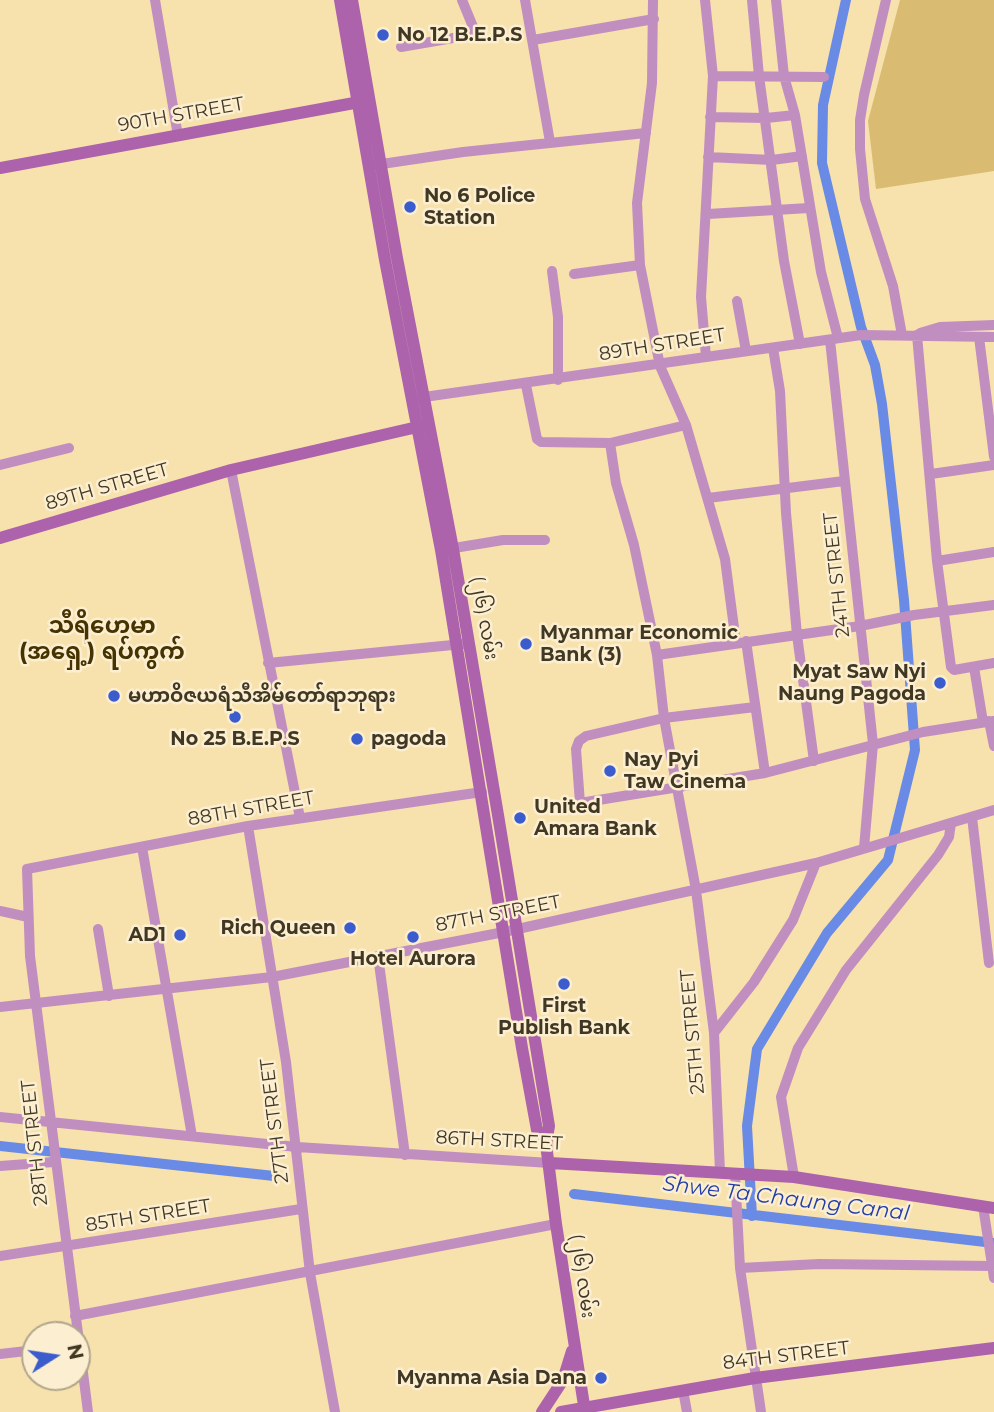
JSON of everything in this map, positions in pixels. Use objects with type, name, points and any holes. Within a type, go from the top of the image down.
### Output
[{"type":"main road","points":[[340,0],[363,101]]},
{"type":"main road","points":[[352,0],[363,101]]},
{"type":"main road","name":"90TH STREET","points":[[0,168],[363,101]]},
{"type":"main road","name":"(၂၆) လမ်း","points":[[363,101],[447,549],[509,931],[537,1130],[546,1144],[550,1164],[573,1347],[585,1410]]},
{"type":"main road","name":"89TH STREET","points":[[0,538],[231,470],[423,425]]},
{"type":"main road","name":"(၂၆) လမ်း","points":[[463,644],[482,792],[509,931]]},
{"type":"main road","name":"86TH STREET","points":[[550,1164],[794,1177],[989,1207]]},
{"type":"main road","points":[[542,1412],[564,1380],[573,1347]]},
{"type":"main road","name":"84TH STREET","points":[[585,1410],[755,1378],[994,1348]]},
{"type":"main road","points":[[561,1412],[585,1410]]},
{"type":"street","points":[[155,0],[178,136]]},
{"type":"street","points":[[401,47],[476,34],[462,0]]},
{"type":"street","points":[[525,0],[550,142]]},
{"type":"street","points":[[653,0],[652,83],[637,203],[640,265],[660,366],[686,425],[729,581],[755,708],[765,773]]},
{"type":"street","points":[[705,0],[713,76],[708,214],[701,297],[706,357]]},
{"type":"street","points":[[752,0],[758,76],[800,344]]},
{"type":"street","name":"24TH STREET","points":[[776,0],[784,76],[795,115],[808,208],[834,339],[844,481],[873,744],[864,848]]},
{"type":"street","points":[[886,0],[865,85],[860,120],[860,149],[865,199],[892,285],[902,335]]},
{"type":"street","points":[[533,40],[654,19]]},
{"type":"street","points":[[713,76],[824,77]]},
{"type":"street","points":[[710,117],[766,118],[795,115]]},
{"type":"street","points":[[375,165],[550,142],[646,133]]},
{"type":"street","points":[[708,158],[772,160],[802,156]]},
{"type":"street","points":[[708,214],[778,212],[808,208]]},
{"type":"street","points":[[574,274],[640,265]]},
{"type":"street","points":[[552,271],[558,317],[558,380]]},
{"type":"street","points":[[737,301],[746,351]]},
{"type":"street","name":"89TH STREET","points":[[916,335],[940,327],[994,325]]},
{"type":"street","name":"89TH STREET","points":[[418,398],[660,366],[861,335],[994,337]]},
{"type":"street","points":[[916,335],[937,561],[951,667],[954,670],[994,663]]},
{"type":"street","points":[[979,337],[994,457]]},
{"type":"street","points":[[774,348],[780,391],[784,487],[797,635],[814,761]]},
{"type":"street","points":[[526,385],[539,441],[610,443],[686,425]]},
{"type":"street","name":"25TH STREET","points":[[610,443],[616,483],[634,545],[657,655],[664,718],[696,890],[713,1033],[720,1172]]},
{"type":"street","points":[[0,465],[69,448]]},
{"type":"street","points":[[931,474],[994,465]]},
{"type":"street","points":[[231,470],[300,818]]},
{"type":"street","points":[[708,498],[844,481]]},
{"type":"street","points":[[447,549],[503,540],[545,540]]},
{"type":"street","points":[[937,561],[994,552]]},
{"type":"street","points":[[657,655],[994,605]]},
{"type":"street","points":[[268,663],[463,644]]},
{"type":"street","points":[[974,667],[994,746]]},
{"type":"street","points":[[755,708],[664,718],[615,727],[581,739],[576,749],[580,803],[765,773],[923,732],[989,721]]},
{"type":"street","name":"88TH STREET","points":[[27,869],[248,826],[482,792]]},
{"type":"street","name":"87TH STREET","points":[[0,1007],[166,991],[272,977],[509,931],[816,863],[994,810]]},
{"type":"street","points":[[972,817],[989,963]]},
{"type":"street","points":[[794,1177],[781,1097],[798,1048],[846,970],[891,910],[938,855],[949,837],[951,823]]},
{"type":"street","name":"27TH STREET","points":[[248,826],[299,1161],[301,1209],[310,1273],[335,1412]]},
{"type":"street","points":[[142,847],[192,1136]]},
{"type":"street","points":[[713,1033],[754,982],[793,920],[816,863]]},
{"type":"street","name":"28TH STREET","points":[[27,869],[28,917],[36,1003],[76,1321]]},
{"type":"street","points":[[0,911],[28,917]]},
{"type":"street","points":[[98,929],[109,996]]},
{"type":"street","points":[[379,956],[405,1155]]},
{"type":"street","name":"86TH STREET","points":[[0,1117],[297,1147],[550,1164]]},
{"type":"street","points":[[0,1166],[54,1157]]},
{"type":"street","points":[[738,1174],[740,1268],[761,1412]]},
{"type":"street","points":[[989,1207],[988,1232],[994,1278]]},
{"type":"street","name":"85TH STREET","points":[[0,1256],[65,1248],[301,1209]]},
{"type":"street","points":[[75,1316],[556,1224]]},
{"type":"street","points":[[740,1268],[819,1264],[992,1266]]},
{"type":"street","points":[[0,1354],[21,1352]]},
{"type":"street","points":[[683,1390],[687,1412]]},
{"type":"street","name":"28TH STREET","points":[[85,1391],[88,1412]]},
{"type":"shaded area","points":[[900,0],[994,0],[994,171],[876,189],[868,121]]},
{"type":"waterway","points":[[752,1216],[747,1126],[757,1049],[827,933],[888,860],[915,750],[904,600],[882,404],[875,365],[861,327],[822,163],[823,105],[846,0]]},
{"type":"waterway","name":"Shwe Ta Chaung Canal","points":[[0,1146],[274,1176]]},
{"type":"waterway","name":"Shwe Ta Chaung Canal","points":[[574,1194],[994,1243]]},
{"type":"place","name":"No 12 B.E.P.S","points":[[383,35]]},
{"type":"place","name":"No 6 Police Station","points":[[410,207]]},
{"type":"place","name":"Myanmar Economic Bank (3)","points":[[526,644]]},
{"type":"place","name":"Myat Saw Nyi Naung Pagoda","points":[[940,683]]},
{"type":"place","name":"မဟာဝိဇယရံသီအိမ်တော်ရာဘုရား","points":[[114,696]]},
{"type":"place","name":"No 25 B.E.P.S","points":[[235,717]]},
{"type":"place","name":"pagoda","points":[[357,739]]},
{"type":"place","name":"Nay Pyi Taw Cinema","points":[[610,771]]},
{"type":"place","name":"United Amara Bank","points":[[520,818]]},
{"type":"place","name":"Rich Queen","points":[[350,928]]},
{"type":"place","name":"AD1","points":[[180,935]]},
{"type":"place","name":"Hotel Aurora","points":[[413,937]]},
{"type":"place","name":"First Publish Bank","points":[[564,984]]},
{"type":"place","name":"Myanma Asia Dana","points":[[601,1378]]},
{"type":"district","name":"သီရိဟေမာ (အရှေ့) ရပ်ကွက်","points":[[102,639]]}]
